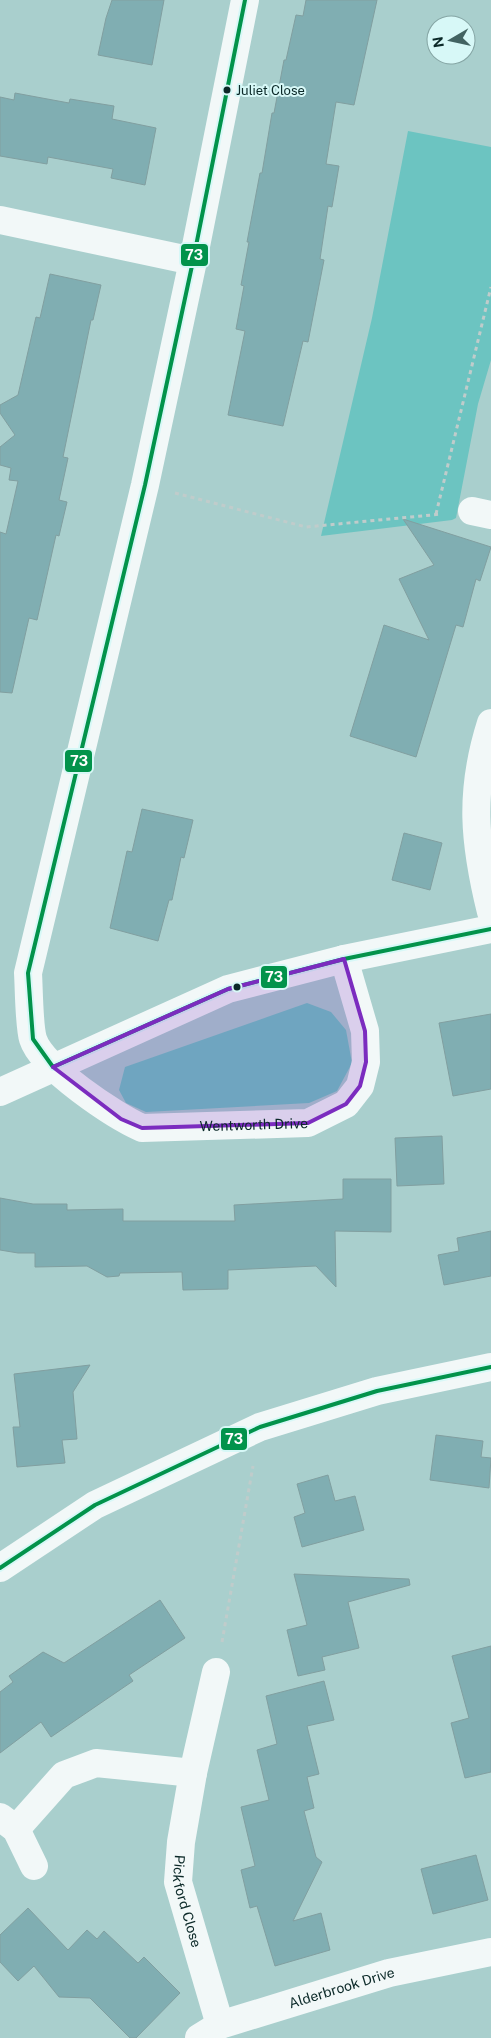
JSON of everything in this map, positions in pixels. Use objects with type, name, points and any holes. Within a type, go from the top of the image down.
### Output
[{"type":"street","name":"Wentworth Drive","points":[[245,0],[193,261],[144,485],[28,973],[33,1039],[53,1067],[121,1119],[142,1128],[308,1123],[346,1104],[360,1086],[366,1062],[365,1031],[344,959]]},
{"type":"street","points":[[0,220],[193,261]]},
{"type":"street","points":[[491,723],[480,757],[475,803],[481,871],[491,912]]},
{"type":"street","points":[[0,1092],[228,989],[344,959],[491,929]]},
{"type":"street","points":[[0,1568],[95,1505],[260,1427],[377,1391],[491,1367]]},
{"type":"street","name":"Pickford Close","points":[[209,2032],[178,1882],[181,1842],[193,1773],[216,1672]]},
{"type":"street","points":[[34,1866],[8,1823],[64,1775],[96,1763],[193,1773]]},
{"type":"street","name":"Alderbrook Drive","points":[[209,2032],[389,1973],[491,1952]]},
{"type":"path","points":[[436,514],[491,287]]},
{"type":"path","points":[[144,485],[306,527],[436,514],[482,513]]},
{"type":"path","points":[[216,1672],[260,1427]]},
{"type":"highlighted area","points":[[344,959],[365,1031],[366,1062],[360,1086],[346,1104],[308,1123],[142,1128],[121,1119],[53,1067],[228,989]]},
{"type":"shaded area","points":[[408,131],[491,147],[491,360],[478,404],[456,518],[321,536],[372,318]]},
{"type":"shaded area","points":[[307,1003],[331,1012],[346,1030],[352,1063],[337,1091],[309,1103],[146,1112],[126,1103],[119,1090],[125,1067]]},
{"type":"building","points":[[112,0],[164,0],[152,65],[98,55]]},
{"type":"building","points":[[306,0],[377,0],[354,105],[336,102],[326,164],[339,166],[332,207],[328,206],[320,259],[324,260],[308,342],[303,341],[283,426],[228,415],[245,331],[236,329],[244,286],[241,285],[249,242],[247,242],[284,60],[286,60],[296,15],[303,16]]},
{"type":"building","points":[[15,93],[69,103],[70,99],[114,106],[112,119],[156,128],[145,185],[111,178],[113,169],[48,157],[47,164],[0,156],[0,97],[14,100]]},
{"type":"building","points":[[50,274],[101,285],[93,320],[91,320],[63,457],[68,458],[59,500],[67,502],[59,536],[56,535],[37,620],[29,618],[12,693],[0,692],[0,532],[6,534],[18,481],[9,480],[11,468],[0,465],[0,447],[15,435],[0,413],[0,405],[18,395],[36,317],[40,318]]},
{"type":"building","points":[[403,519],[491,547],[480,581],[476,579],[463,627],[456,625],[416,757],[350,736],[384,625],[429,640],[399,579],[434,565]]},
{"type":"building","points":[[142,809],[193,820],[184,858],[181,857],[172,900],[169,900],[158,941],[110,928],[127,851],[132,852]]},
{"type":"building","points":[[404,833],[442,843],[430,890],[392,880]]},
{"type":"building","points":[[491,1014],[491,1089],[453,1096],[439,1023]]},
{"type":"building","points":[[442,1136],[444,1184],[397,1186],[395,1138]]},
{"type":"building","points":[[343,1179],[391,1179],[391,1232],[335,1231],[336,1287],[316,1266],[228,1270],[228,1289],[183,1290],[182,1272],[120,1273],[119,1276],[107,1277],[87,1266],[35,1267],[35,1253],[0,1250],[0,1198],[33,1204],[67,1204],[67,1210],[123,1209],[123,1221],[235,1221],[234,1205],[343,1199]]},
{"type":"building","points":[[491,1231],[491,1276],[444,1285],[438,1255],[459,1251],[457,1238]]},
{"type":"building","points":[[90,1365],[73,1392],[77,1439],[62,1440],[65,1463],[17,1467],[13,1427],[20,1427],[14,1374]]},
{"type":"building","points":[[436,1435],[483,1441],[481,1457],[491,1458],[489,1488],[430,1480]]},
{"type":"building","points":[[328,1475],[335,1501],[355,1496],[364,1530],[302,1547],[294,1517],[305,1513],[297,1484]]},
{"type":"building","points":[[294,1574],[409,1579],[410,1585],[348,1602],[359,1648],[322,1657],[325,1670],[298,1676],[287,1630],[307,1625]]},
{"type":"building","points":[[160,1600],[185,1638],[129,1675],[133,1681],[51,1737],[41,1722],[0,1753],[0,1692],[13,1682],[9,1676],[43,1652],[64,1663]]},
{"type":"building","points":[[491,1646],[491,1772],[465,1778],[451,1723],[469,1718],[452,1656]]},
{"type":"building","points":[[324,1681],[334,1720],[307,1726],[319,1774],[307,1777],[314,1808],[304,1811],[316,1857],[322,1862],[293,1921],[321,1913],[330,1950],[275,1966],[257,1906],[250,1908],[241,1870],[255,1866],[241,1807],[269,1800],[257,1750],[277,1744],[266,1696]]},
{"type":"building","points":[[476,1855],[488,1900],[433,1914],[421,1869]]},
{"type":"building","points":[[28,1908],[68,1950],[87,1930],[97,1939],[104,1931],[138,1963],[144,1957],[180,1993],[136,2038],[130,2038],[90,1998],[59,1997],[34,1966],[18,1981],[0,1962],[0,1935]]},
{"type":"transit line","name":"73","points":[[245,0],[193,261],[145,485],[28,973],[33,1039],[53,1067],[228,989],[344,959],[491,929]]},
{"type":"transit line","name":"73","points":[[0,1568],[95,1505],[260,1427],[377,1391],[491,1367]]},
{"type":"place","name":"Juliet Close","points":[[227,90]]}]
